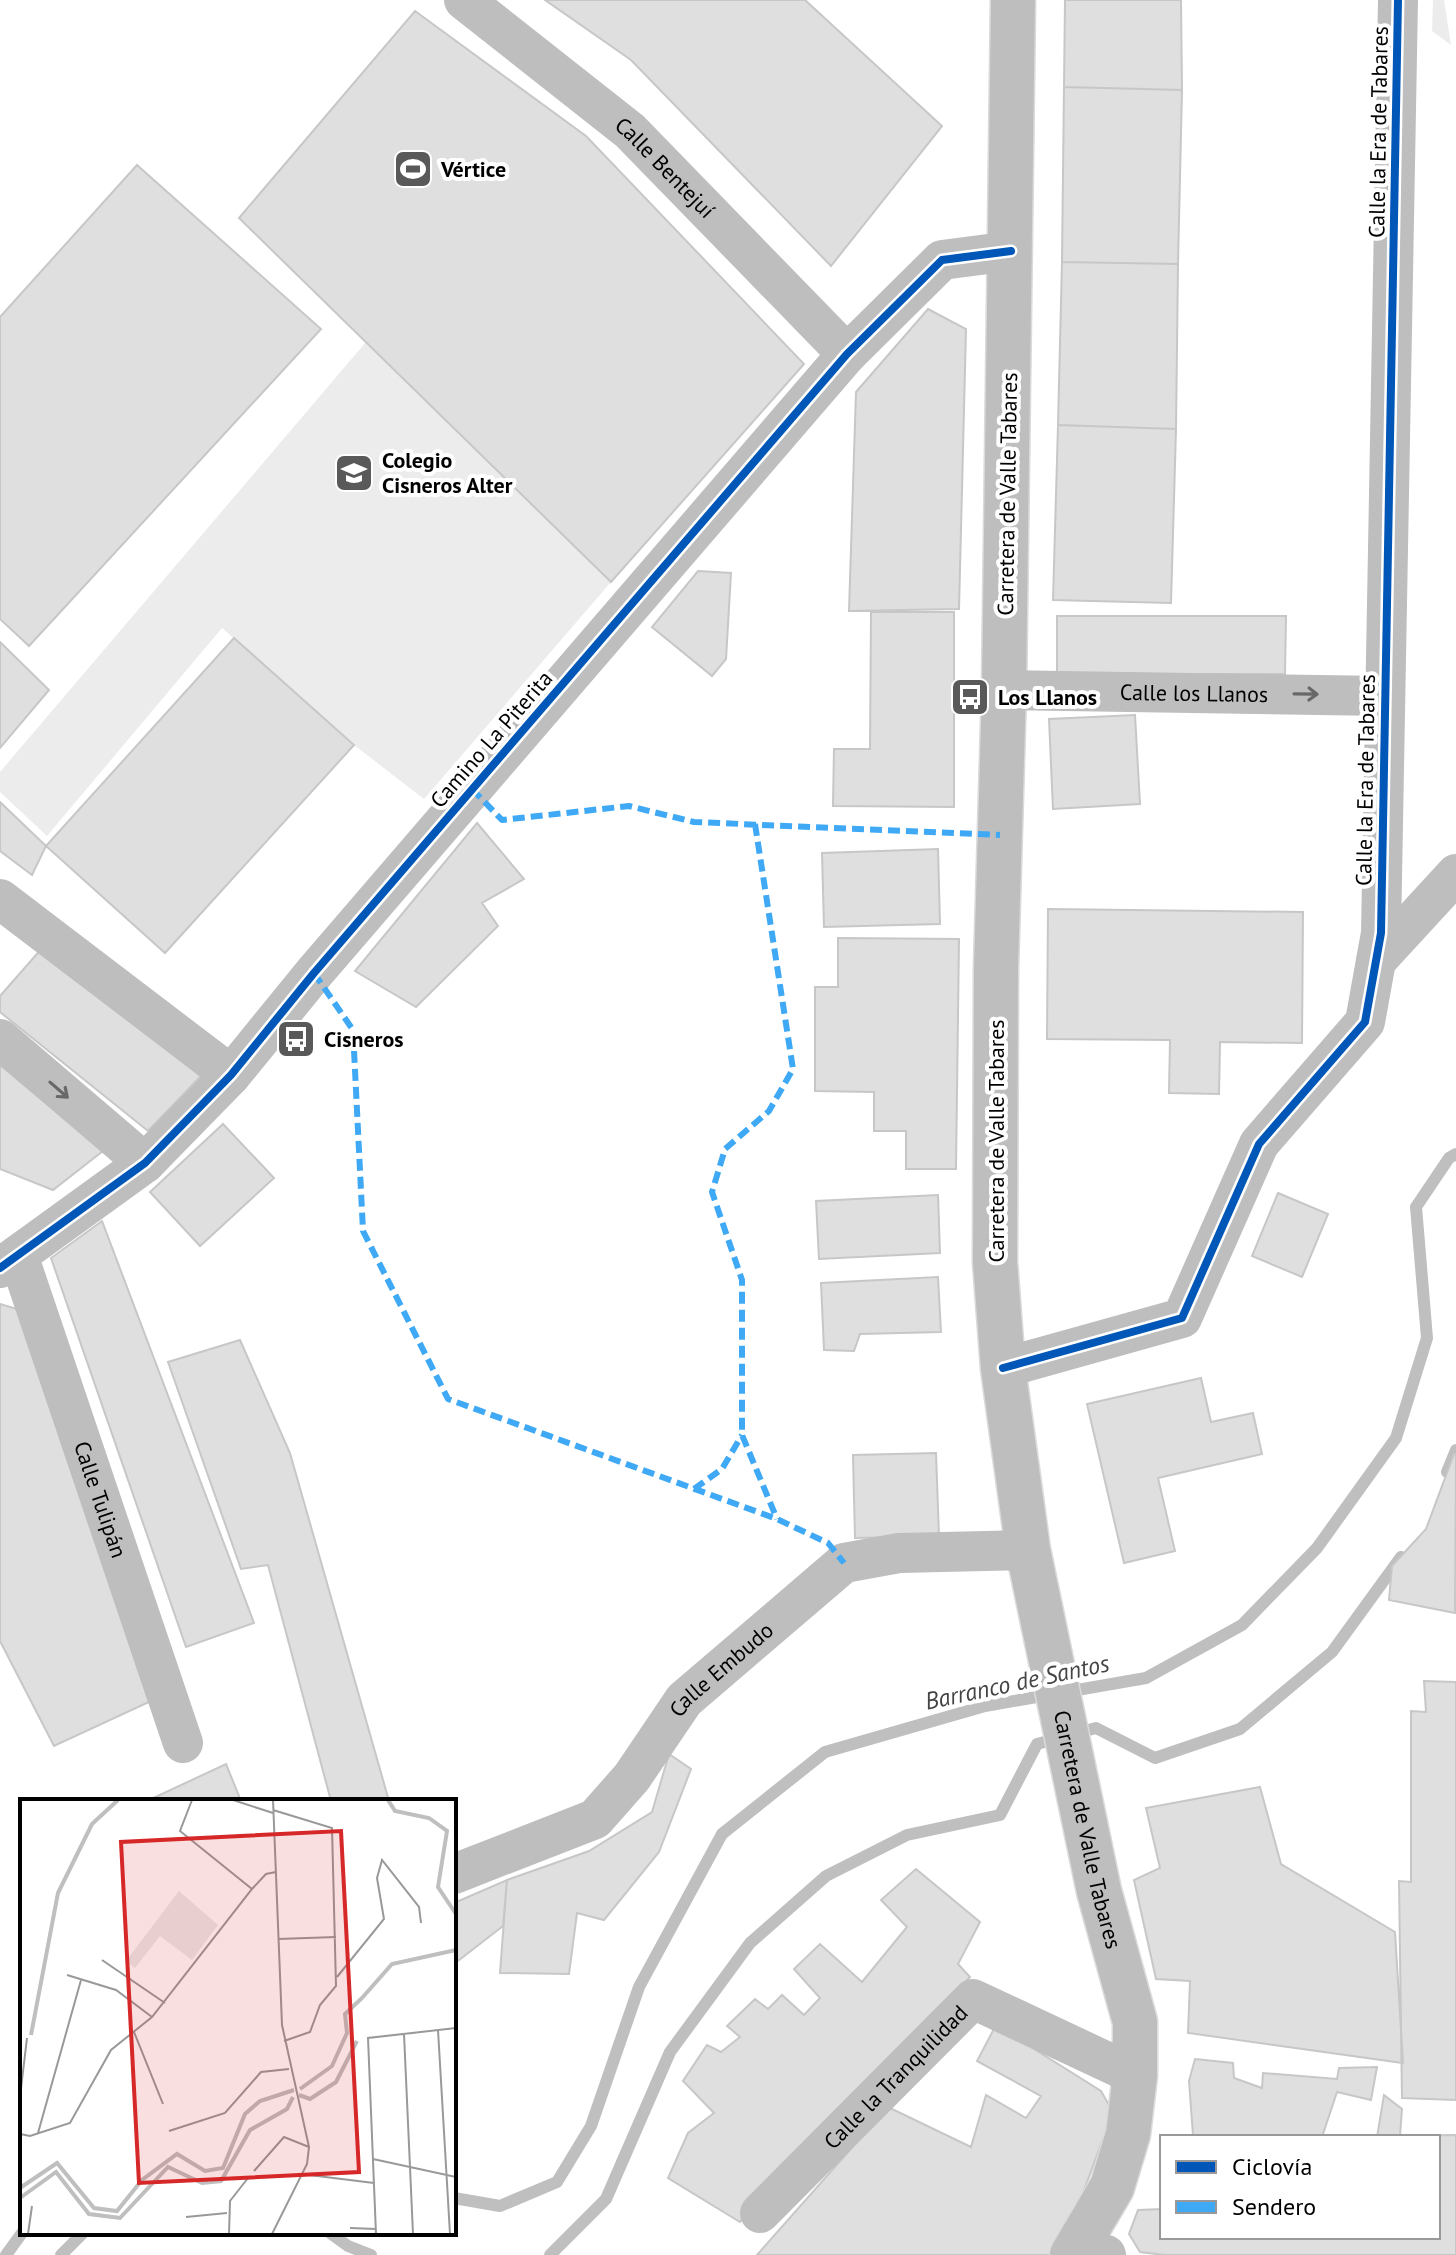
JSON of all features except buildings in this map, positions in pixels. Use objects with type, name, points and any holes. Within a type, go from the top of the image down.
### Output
[{"type":"main road","name":"Carretera de Valle Tabares","points":[[1013,0],[1004,690],[996,968],[995,1262],[1003,1368],[1028,1550],[1099,1891],[1135,2022],[1135,2075],[1128,2134],[1112,2187],[1084,2253]]},
{"type":"street","name":"Calle Bentejuí","points":[[464,0],[630,131],[847,354]]},
{"type":"street","name":"Calle la Era de Tabares","points":[[1003,1368],[1182,1318],[1259,1144],[1365,1022],[1381,933],[1398,0]]},
{"type":"street","name":"Camino La Piterita","points":[[9,1262],[145,1163],[231,1075],[323,961],[847,354],[942,260],[1011,251]]},
{"type":"street","name":"Calle los Llanos","points":[[1004,690],[1384,696]]},
{"type":"street","points":[[1376,961],[1456,874]]},
{"type":"street","points":[[0,899],[231,1075]]},
{"type":"street","points":[[0,1039],[145,1163]]},
{"type":"street","name":"Calle Tulipán","points":[[9,1262],[183,1743]]},
{"type":"street","name":"Calle Embudo","points":[[456,1873],[595,1819],[632,1777],[684,1700],[844,1563],[899,1553],[1028,1550]]},
{"type":"street","name":"Calle la Tranquilidad","points":[[760,2213],[973,1999],[1135,2075]]},
{"type":"shaded area","points":[[1433,0],[1444,0],[1451,45],[1432,31]]},
{"type":"shaded area","points":[[366,342],[611,582],[424,799],[354,745],[222,628],[47,836],[0,792],[0,772]]},
{"type":"waterway","name":"Barranco de Santos","points":[[456,2198],[500,2206],[557,2182],[591,2126],[639,1987],[722,1834],[825,1752],[985,1706],[1146,1678],[1242,1625],[1317,1548],[1396,1438],[1427,1338],[1416,1207],[1449,1158],[1456,1154]]},
{"type":"waterway","points":[[1447,1472],[1456,1450]]},
{"type":"waterway","points":[[550,2255],[606,2199],[670,2052],[750,1943],[826,1876],[907,1835],[1000,1815],[1037,1744],[1096,1728],[1155,1758],[1240,1729],[1332,1652],[1401,1557]]},
{"type":"waterway","name":"Barranco de Santos","points":[[6,2255],[21,2235]]},
{"type":"waterway","points":[[61,2255],[81,2235]]},
{"type":"waterway","points":[[333,2235],[348,2246],[371,2255]]},
{"type":"marked path","points":[[472,789],[502,820],[629,806],[694,822],[1000,835]]},
{"type":"marked path","points":[[755,824],[793,1069],[769,1111],[725,1149],[712,1192],[742,1280],[742,1435],[777,1519]]},
{"type":"marked path","points":[[314,973],[353,1030],[363,1231],[448,1399],[777,1519],[828,1543],[844,1563]]},
{"type":"marked path","points":[[694,1489],[722,1469],[742,1435]]},
{"type":"cycle path","points":[[1003,1368],[1182,1318],[1259,1144],[1365,1022],[1381,933],[1398,0]]},
{"type":"cycle path","points":[[0,1268],[145,1163],[231,1075],[314,973],[847,354],[942,260],[1011,251]]},
{"type":"place","name":"Vértice","points":[[413,169]]},
{"type":"place","name":"Colegio Cisneros Alter","points":[[354,473]]},
{"type":"place","name":"Los Llanos","points":[[970,697]]},
{"type":"place","name":"Cisneros","points":[[296,1039]]}]
